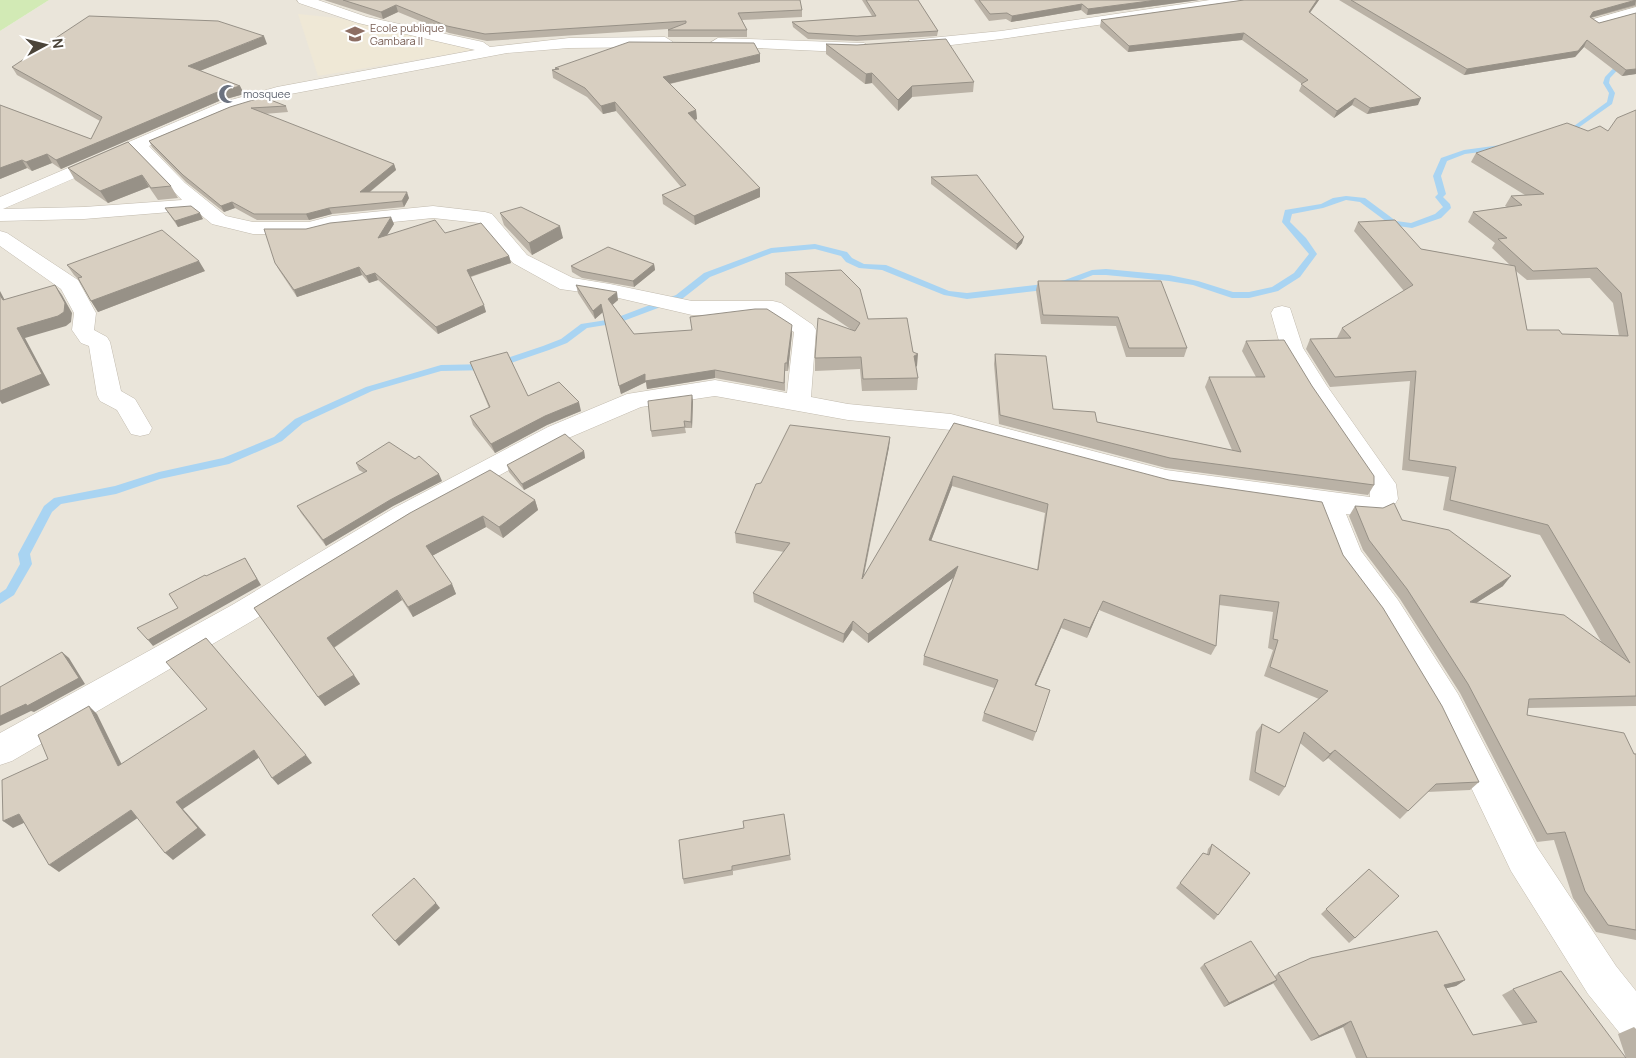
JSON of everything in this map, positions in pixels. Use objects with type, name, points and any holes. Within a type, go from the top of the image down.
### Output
[{"type":"street","points":[[304,0],[363,20],[458,43],[507,48]]},
{"type":"street","points":[[894,46],[1002,35],[1142,13],[1243,0]]},
{"type":"street","points":[[1595,23],[1636,10]]},
{"type":"street","points":[[0,204],[139,146],[166,132],[226,108],[277,92],[507,48],[569,43],[678,42]]},
{"type":"street","points":[[698,43],[876,47]]},
{"type":"street","points":[[139,146],[178,187],[219,220],[253,228],[309,228],[332,222],[433,212],[484,218],[520,258],[568,284],[644,297],[692,308],[773,308],[805,330],[798,404]]},
{"type":"street","points":[[0,215],[84,213],[200,204]]},
{"type":"street","points":[[0,237],[70,285],[85,313],[83,330],[89,338],[99,342],[109,395],[126,405],[140,428]]},
{"type":"street","points":[[0,750],[242,613],[404,515],[557,433],[636,400],[715,388],[848,412],[951,422],[1166,479],[1268,492],[1329,504],[1375,508],[1385,499],[1383,484],[1317,390],[1292,348],[1282,313]]},
{"type":"street","points":[[1329,504],[1349,556],[1388,608],[1447,704],[1524,859],[1602,980],[1636,1022]]},
{"type":"shaded area","points":[[49,0],[1636,0],[1636,1058],[0,1058],[0,31]]},
{"type":"shaded area","name":"Ecole publique Gambara II","points":[[298,14],[338,18],[474,50],[318,76]]},
{"type":"green space","points":[[0,0],[49,0],[0,31]]},
{"type":"building","points":[[343,0],[800,0],[802,10],[738,13],[747,30],[668,30],[686,23],[686,21],[485,34],[447,26],[396,5],[381,12]]},
{"type":"building","points":[[866,0],[918,0],[938,31],[857,36],[808,33],[792,22],[876,16]]},
{"type":"building","points":[[979,0],[1157,0],[1088,9],[1082,4],[1012,16],[1007,13],[990,14]]},
{"type":"building","points":[[1244,0],[1317,0],[1309,12],[1421,98],[1370,108],[1355,98],[1337,111],[1301,84],[1308,80],[1244,33],[1129,46],[1101,20]]},
{"type":"building","points":[[1351,0],[1636,0],[1593,12],[1590,17],[1599,23],[1636,13],[1636,69],[1626,70],[1587,40],[1578,51],[1467,69]]},
{"type":"building","points":[[89,16],[218,21],[264,36],[188,66],[240,86],[215,93],[56,160],[47,154],[26,162],[22,160],[0,168],[0,105],[91,139],[102,117],[12,67]]},
{"type":"building","points":[[946,39],[974,82],[912,86],[898,100],[872,73],[866,74],[826,44],[857,45]]},
{"type":"building","points":[[629,42],[754,43],[760,54],[663,77],[696,110],[688,113],[760,188],[694,216],[662,195],[686,185],[615,102],[601,106],[585,88],[552,70]]},
{"type":"building","points":[[263,97],[286,106],[251,108],[394,164],[360,192],[407,192],[402,201],[329,208],[306,214],[254,214],[232,202],[221,206],[183,175],[149,141],[230,107]]},
{"type":"building","points":[[1636,110],[1636,696],[1529,699],[1527,715],[1624,733],[1634,754],[1636,754],[1636,930],[1608,925],[1585,891],[1565,832],[1547,834],[1468,684],[1407,589],[1369,540],[1355,506],[1383,508],[1394,503],[1402,520],[1449,530],[1511,576],[1470,602],[1564,615],[1630,663],[1548,525],[1450,500],[1456,467],[1409,460],[1416,371],[1335,377],[1310,339],[1351,338],[1342,328],[1413,285],[1358,222],[1395,220],[1421,249],[1515,266],[1527,330],[1559,330],[1562,334],[1628,336],[1621,293],[1597,268],[1533,271],[1498,239],[1507,238],[1473,212],[1522,205],[1511,196],[1544,194],[1476,153],[1567,123],[1588,131],[1600,126],[1608,131],[1617,118]]},
{"type":"building","points":[[128,142],[171,186],[151,188],[142,175],[100,191],[68,168]]},
{"type":"building","points":[[977,175],[1024,237],[1017,244],[931,177]]},
{"type":"building","points":[[191,206],[200,213],[175,221],[165,208]]},
{"type":"building","points":[[521,207],[560,226],[529,243],[500,213]]},
{"type":"building","points":[[391,217],[378,238],[435,220],[445,233],[481,223],[509,256],[467,270],[484,305],[436,327],[375,273],[366,276],[359,267],[294,290],[275,263],[264,229],[306,229],[330,223]]},
{"type":"building","points":[[162,230],[199,261],[91,301],[78,278],[82,277],[67,265]]},
{"type":"building","points":[[608,247],[654,264],[633,281],[581,271],[571,266]]},
{"type":"building","points":[[841,270],[860,289],[868,319],[907,318],[913,352],[918,354],[914,356],[918,378],[863,379],[861,357],[815,358],[818,318],[855,331],[860,323],[785,273]]},
{"type":"building","points":[[1038,281],[1161,281],[1187,348],[1129,348],[1118,317],[1043,315]]},
{"type":"building","points":[[55,285],[65,303],[64,312],[58,316],[17,328],[42,374],[0,391],[0,295],[3,300]]},
{"type":"building","points":[[576,285],[617,292],[608,299],[634,334],[692,330],[690,317],[767,309],[792,325],[787,363],[785,363],[784,383],[715,370],[645,381],[645,374],[619,386],[601,304],[593,311]]},
{"type":"building","points":[[1284,340],[1312,386],[1374,476],[1374,485],[1170,458],[1000,415],[995,354],[1046,356],[1053,409],[1095,412],[1097,422],[1241,452],[1209,377],[1265,377],[1246,341]]},
{"type":"building","points":[[507,352],[528,396],[559,382],[579,402],[545,416],[491,444],[470,416],[490,407],[470,362]]},
{"type":"building","points":[[692,395],[691,422],[684,421],[685,427],[651,431],[648,401]]},
{"type":"building","points":[[954,423],[1169,480],[1322,502],[1343,555],[1383,608],[1442,706],[1479,782],[1436,784],[1408,811],[1335,750],[1330,754],[1304,732],[1285,787],[1255,772],[1262,724],[1279,733],[1328,691],[1270,667],[1278,640],[1273,639],[1279,602],[1220,595],[1216,646],[1103,601],[1090,628],[1064,619],[1035,685],[1050,690],[1036,732],[984,713],[998,680],[924,656],[958,566],[868,634],[853,621],[844,634],[753,593],[790,543],[735,533],[756,484],[761,483],[790,425],[890,437],[862,579]],"holes":[[[953,476],[1048,504],[1038,570],[929,540]]]},
{"type":"building","points":[[565,434],[584,451],[522,484],[507,465]]},
{"type":"building","points":[[389,442],[415,459],[419,456],[439,474],[390,500],[323,540],[297,506],[367,471],[356,463]]},
{"type":"building","points":[[490,470],[535,500],[499,527],[483,516],[426,546],[452,584],[408,607],[397,590],[327,638],[354,675],[318,697],[254,608],[410,513]]},
{"type":"building","points":[[245,558],[257,579],[148,640],[137,628],[178,608],[169,594],[205,575]]},
{"type":"building","points":[[206,638],[306,755],[272,778],[254,750],[176,802],[198,828],[165,853],[131,810],[49,865],[19,814],[3,821],[2,780],[48,759],[38,735],[89,706],[118,766],[207,709],[166,662]]},
{"type":"building","points":[[62,652],[79,678],[27,706],[26,704],[0,716],[0,687]]},
{"type":"building","points":[[784,814],[790,855],[732,866],[732,870],[683,879],[679,840],[744,828],[743,821]]},
{"type":"building","points":[[1212,844],[1250,873],[1218,915],[1180,883],[1203,853],[1209,855]]},
{"type":"building","points":[[1369,869],[1399,896],[1355,938],[1326,909]]},
{"type":"building","points":[[414,878],[436,903],[395,941],[372,915]]},
{"type":"building","points":[[1437,931],[1465,980],[1444,985],[1473,1035],[1537,1022],[1513,989],[1561,971],[1626,1058],[1367,1058],[1351,1021],[1319,1036],[1278,973],[1311,958]]},
{"type":"building","points":[[1251,941],[1277,980],[1229,1003],[1204,964]]},
{"type":"waterway","points":[[1564,131],[1576,127],[1610,103],[1612,93],[1606,83],[1607,78],[1627,57],[1624,50],[1625,46],[1636,42]]},
{"type":"waterway","points":[[0,599],[10,592],[26,564],[24,554],[39,525],[48,509],[58,501],[116,490],[159,476],[225,461],[278,439],[299,421],[369,389],[441,368],[490,367],[546,348],[564,341],[584,326],[615,321],[679,297],[707,275],[771,251],[815,246],[844,254],[849,260],[862,266],[883,267],[947,293],[967,296],[1044,287],[1067,282],[1092,273],[1106,272],[1169,278],[1195,283],[1232,295],[1249,295],[1275,289],[1297,275],[1313,254],[1286,222],[1288,212],[1323,206],[1346,198],[1362,200],[1394,223],[1412,226],[1438,216],[1447,208],[1446,204],[1439,197],[1442,194],[1437,176],[1444,160],[1464,152],[1508,146]]},
{"type":"place","name":"Ecole publique Gambara II","points":[[355,34]]},
{"type":"place","name":"mosquee","points":[[228,94]]}]
